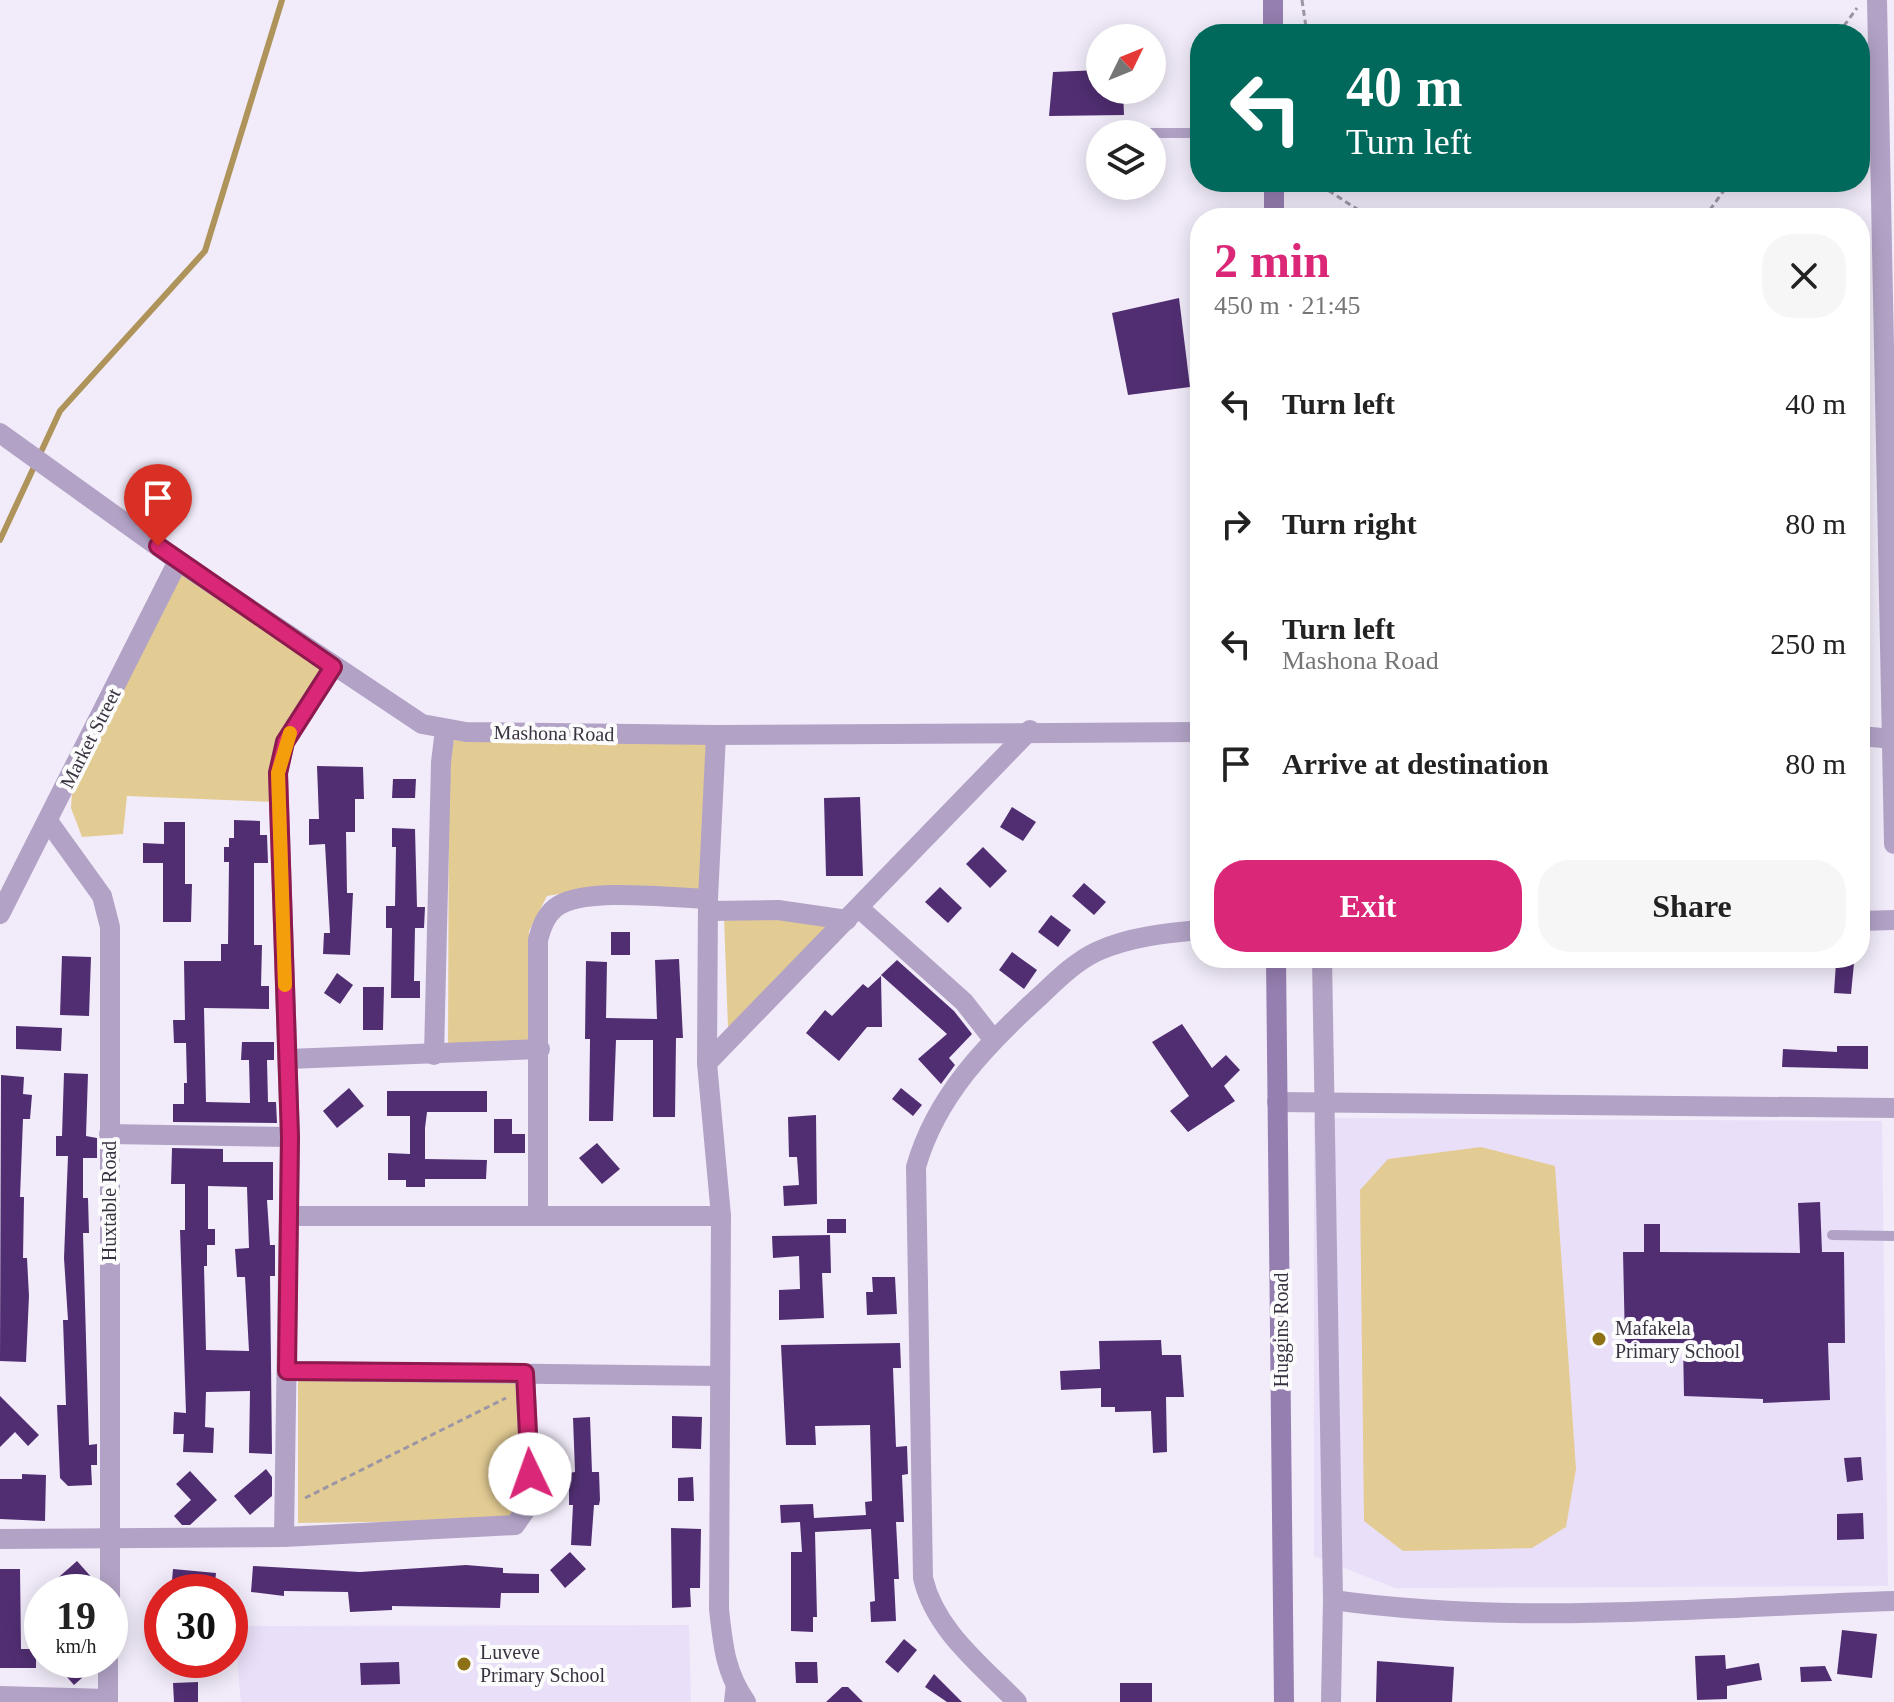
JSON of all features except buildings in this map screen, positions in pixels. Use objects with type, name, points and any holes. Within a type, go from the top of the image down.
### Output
[{"type":"street","points":[[1273,0],[1273,24]]},
{"type":"street","points":[[1877,0],[1894,844]]},
{"type":"street","name":"Mashona Road","points":[[0,433],[178,561],[405,716],[445,730],[716,735],[1030,730],[1190,732]]},
{"type":"street","name":"Market Street","points":[[0,914],[178,561]]},
{"type":"street","points":[[284,1537],[290,1137],[278,773],[285,742],[333,667]]},
{"type":"street","points":[[434,1055],[441,762],[445,730]]},
{"type":"street","points":[[707,1063],[1030,730]]},
{"type":"street","points":[[716,735],[708,905],[707,1063],[721,1216],[719,1609],[725,1660],[731,1681],[746,1702]]},
{"type":"street","points":[[1870,737],[1893,739]]},
{"type":"street","name":"Huxtable Road","points":[[48,821],[85,870],[107,913],[111,1574]]},
{"type":"street","points":[[538,1216],[538,940],[544,922],[555,908],[569,901],[595,896],[853,914],[964,1002],[993,1039]]},
{"type":"street","points":[[1870,921],[1894,920]]},
{"type":"street","points":[[1017,1702],[941,1622],[928,1600],[923,1578],[916,1167],[925,1136],[943,1103],[993,1039],[1074,965],[1117,943],[1190,932]]},
{"type":"street","name":"Huggins Road","points":[[1276,968],[1284,1702]]},
{"type":"street","points":[[1322,968],[1333,1600],[1331,1702]]},
{"type":"street","points":[[288,1059],[540,1049]]},
{"type":"street","points":[[1277,1102],[1894,1108]]},
{"type":"street","points":[[109,1134],[290,1137]]},
{"type":"street","points":[[290,1216],[721,1216]]},
{"type":"street","points":[[287,1371],[525,1381],[720,1376]]},
{"type":"street","points":[[0,1539],[284,1537],[515,1525],[531,1502],[525,1381]]},
{"type":"street","points":[[1333,1600],[1380,1607],[1508,1613],[1894,1601]]},
{"type":"street","points":[[0,1696],[108,1700],[108,1678]]},
{"type":"lane","points":[[1166,133],[1190,133]]},
{"type":"lane","points":[[1832,1235],[1894,1236]]},
{"type":"lane","points":[[729,1702],[731,1681]]},
{"type":"path","points":[[1302,0],[1306,24]]},
{"type":"path","points":[[1845,24],[1862,0]]},
{"type":"path","points":[[1331,192],[1355,208]]},
{"type":"path","points":[[284,1509],[525,1381]]},
{"type":"shaded area","points":[[181,571],[321,671],[274,802],[127,796],[123,834],[82,837],[71,808],[72,792]]},
{"type":"shaded area","points":[[454,740],[709,741],[703,890],[595,888],[547,896],[529,931],[534,1044],[448,1046],[449,763]]},
{"type":"shaded area","points":[[724,917],[835,923],[728,1028]]},
{"type":"shaded area","name":"Mafakela Primary School","points":[[1314,1118],[1882,1121],[1888,1586],[1395,1588],[1314,1556]]},
{"type":"shaded area","points":[[1481,1147],[1555,1166],[1576,1469],[1566,1527],[1532,1548],[1403,1551],[1364,1521],[1360,1190],[1388,1159]]},
{"type":"shaded area","points":[[298,1381],[515,1381],[525,1501],[508,1520],[298,1523]]},
{"type":"shaded area","name":"Luveve Primary School","points":[[689,1625],[691,1702],[241,1702],[239,1678],[248,1678],[248,1626]]},
{"type":"waterway","points":[[0,540],[60,411],[205,251],[282,0]]},
{"type":"slow traffic","points":[[285,985],[278,773],[290,733]]},
{"type":"place","name":"Mafakela Primary School","points":[[1599,1339]]},
{"type":"place","name":"Luveve Primary School","points":[[464,1664]]},
{"type":"route","points":[[158,546],[333,667],[285,742],[278,773],[290,1137],[287,1371],[525,1373],[530,1474]]}]
